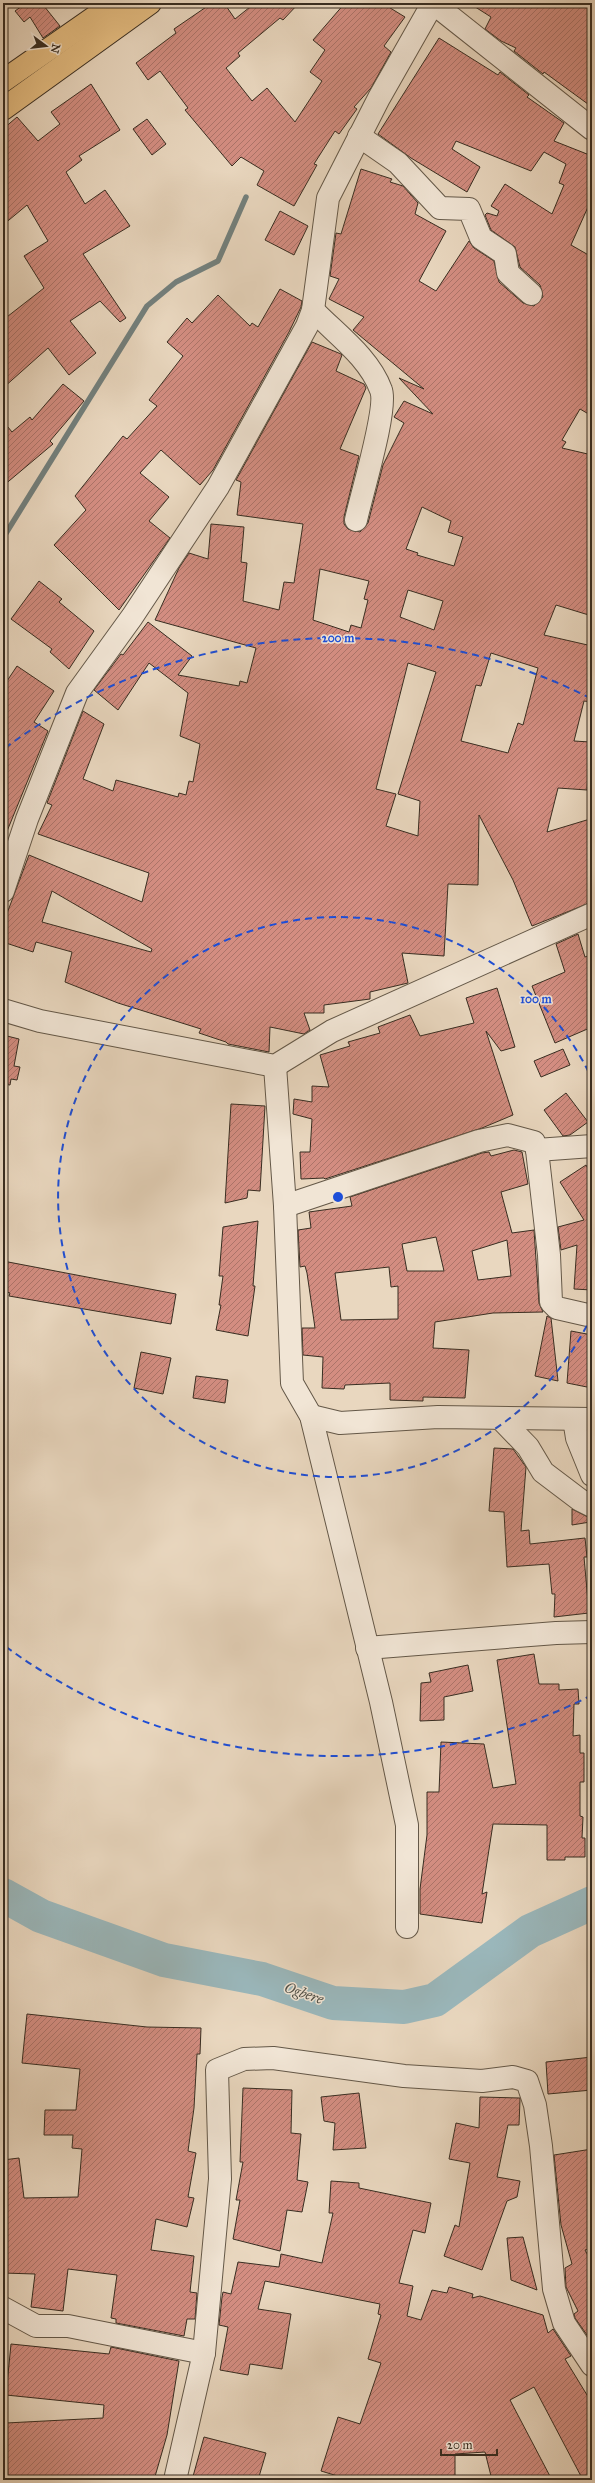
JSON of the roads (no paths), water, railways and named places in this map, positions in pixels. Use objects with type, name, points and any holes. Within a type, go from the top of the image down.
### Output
[{"type":"main road","points":[[3,81],[116,3]]},
{"type":"main road","points":[[3,109],[150,3]]},
{"type":"street","points":[[3,891],[27,819],[77,692],[132,617],[218,487],[307,326],[313,310],[328,198],[360,136],[433,3],[592,129]]},
{"type":"street","points":[[360,136],[398,163],[440,208],[469,209],[480,238],[504,254],[508,273],[531,294]]},
{"type":"street","points":[[313,310],[361,357],[382,391],[379,433],[365,479],[356,520]]},
{"type":"street","points":[[3,1010],[40,1021],[275,1066],[332,1031],[592,914]]},
{"type":"street","points":[[275,1066],[286,1206],[292,1383],[311,1416],[367,1648],[407,1825],[407,1927]]},
{"type":"street","points":[[286,1206],[479,1140],[508,1135],[534,1142],[537,1150],[549,1255],[550,1302],[557,1308],[592,1316]]},
{"type":"street","points":[[537,1150],[592,1146]]},
{"type":"street","points":[[311,1416],[340,1422],[438,1417],[583,1419],[577,1438],[592,1475]]},
{"type":"street","points":[[500,1418],[528,1447],[543,1472],[580,1500],[592,1506]]},
{"type":"street","points":[[367,1648],[556,1633],[592,1632]]},
{"type":"street","points":[[175,2480],[204,2353],[220,2179],[217,2070],[244,2059],[273,2058],[404,2076],[482,2081],[513,2077],[527,2081],[535,2105],[541,2146],[554,2289],[564,2323],[592,2366]]},
{"type":"street","points":[[3,2308],[36,2326],[68,2326],[204,2353]]},
{"type":"waterway","points":[[3,538],[147,306],[176,282],[218,261],[246,197]]},
{"type":"waterway","name":"Ogbere","points":[[3,1895],[41,1916],[164,1960],[262,1979],[333,2003],[404,2007],[435,2000],[530,1931],[592,1903]]}]
